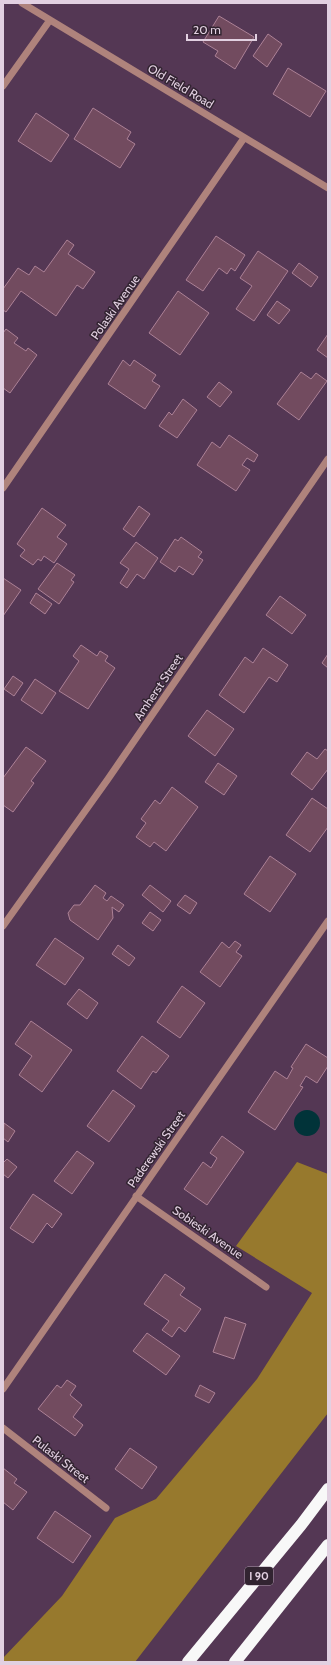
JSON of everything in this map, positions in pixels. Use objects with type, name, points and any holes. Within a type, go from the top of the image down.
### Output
[{"type":"highway","name":"I 90","points":[[188,1662],[301,1525],[328,1489]]},
{"type":"highway","points":[[235,1662],[328,1545]]},
{"type":"street","name":"Old Field Road","points":[[22,3],[328,188]]},
{"type":"street","points":[[3,86],[50,20]]},
{"type":"street","name":"Polaski Avenue","points":[[3,488],[244,138]]},
{"type":"street","name":"Amherst Street","points":[[3,926],[108,779],[328,459]]},
{"type":"street","name":"Paderewski Street","points":[[3,1389],[328,921]]},
{"type":"street","name":"Sobieski Avenue","points":[[136,1196],[266,1287]]},
{"type":"street","name":"Pulaski Street","points":[[3,1428],[106,1508]]},
{"type":"shaded area","points":[[307,1110],[316,1114],[320,1123],[316,1132],[307,1136],[298,1132],[294,1123],[298,1114]]},
{"type":"shaded area","points":[[297,1162],[328,1174],[328,1413],[135,1662],[3,1662],[3,1658],[62,1596],[115,1518],[156,1499],[257,1379],[312,1293],[236,1246]]},
{"type":"building","points":[[219,16],[254,37],[235,69],[215,56],[218,51],[203,42]]},
{"type":"building","points":[[268,34],[282,44],[267,67],[253,56]]},
{"type":"building","points":[[288,68],[326,91],[310,117],[273,94]]},
{"type":"building","points":[[93,108],[131,132],[127,139],[135,144],[120,168],[74,139]]},
{"type":"building","points":[[36,113],[69,135],[51,162],[18,141]]},
{"type":"building","points":[[216,236],[245,255],[235,271],[231,268],[227,274],[219,268],[203,291],[186,280]]},
{"type":"building","points":[[67,240],[74,245],[68,254],[95,272],[83,289],[77,285],[56,316],[21,291],[6,312],[3,310],[3,289],[18,268],[29,275],[35,266],[44,272]]},
{"type":"building","points":[[258,251],[288,271],[254,321],[236,309],[252,286],[240,278]]},
{"type":"building","points":[[299,263],[318,277],[311,287],[292,273]]},
{"type":"building","points":[[178,291],[209,313],[180,355],[149,333]]},
{"type":"building","points":[[277,301],[290,310],[279,324],[267,315]]},
{"type":"building","points":[[6,329],[18,338],[14,343],[26,351],[28,348],[37,355],[10,393],[3,388],[3,333]]},
{"type":"building","points":[[328,334],[328,358],[317,350]]},
{"type":"building","points":[[123,360],[130,366],[134,360],[156,375],[152,381],[160,386],[145,409],[108,384]]},
{"type":"building","points":[[301,372],[311,379],[316,373],[327,381],[299,420],[277,404]]},
{"type":"building","points":[[219,382],[232,392],[220,407],[207,397]]},
{"type":"building","points":[[183,399],[197,410],[177,438],[159,426],[169,412],[172,415]]},
{"type":"building","points":[[229,435],[258,455],[254,462],[247,458],[242,465],[250,470],[236,491],[197,465],[212,442],[220,448]]},
{"type":"building","points":[[139,506],[150,514],[134,537],[123,529]]},
{"type":"building","points":[[42,508],[66,525],[57,537],[67,544],[54,563],[44,556],[41,561],[38,559],[33,565],[20,556],[25,550],[17,544]]},
{"type":"building","points":[[181,537],[202,552],[198,557],[203,560],[193,575],[179,566],[175,572],[160,562],[175,539],[178,541]]},
{"type":"building","points":[[136,542],[158,558],[144,579],[137,574],[127,588],[120,583],[129,569],[120,563]]},
{"type":"building","points":[[57,563],[75,575],[71,580],[74,582],[59,604],[38,589]]},
{"type":"building","points":[[3,578],[21,590],[3,616]]},
{"type":"building","points":[[36,593],[52,604],[45,614],[30,603]]},
{"type":"building","points":[[280,596],[306,615],[292,634],[266,615]]},
{"type":"building","points":[[81,645],[97,656],[100,651],[108,656],[105,661],[115,668],[88,709],[59,691],[79,661],[73,656]]},
{"type":"building","points":[[263,648],[288,665],[277,682],[269,677],[244,713],[219,695],[245,657],[253,663]]},
{"type":"building","points":[[328,654],[328,668],[322,663]]},
{"type":"building","points":[[13,676],[23,683],[14,696],[4,689]]},
{"type":"building","points":[[35,679],[56,693],[42,714],[21,700]]},
{"type":"building","points":[[207,710],[234,729],[215,756],[188,736]]},
{"type":"building","points":[[26,747],[46,761],[31,781],[34,783],[13,812],[3,805],[3,778]]},
{"type":"building","points":[[325,749],[328,751],[328,769],[312,790],[291,774],[307,752],[317,759]]},
{"type":"building","points":[[218,763],[237,776],[224,795],[205,782]]},
{"type":"building","points":[[172,787],[198,807],[166,851],[154,842],[150,847],[136,837],[146,823],[141,819],[155,800],[160,804]]},
{"type":"building","points":[[312,798],[328,809],[328,827],[310,852],[286,835]]},
{"type":"building","points":[[270,856],[296,874],[270,912],[244,894]]},
{"type":"building","points":[[95,885],[106,893],[103,898],[107,901],[111,896],[124,905],[119,912],[112,907],[113,918],[98,940],[70,920],[68,913],[74,905],[80,905]]},
{"type":"building","points":[[150,885],[171,901],[163,912],[142,895]]},
{"type":"building","points":[[185,895],[197,903],[190,914],[177,905]]},
{"type":"building","points":[[150,912],[161,920],[153,931],[142,923]]},
{"type":"building","points":[[55,938],[84,958],[65,985],[36,965]]},
{"type":"building","points":[[235,941],[241,945],[236,952],[242,956],[220,987],[200,972],[222,942],[229,948]]},
{"type":"building","points":[[118,945],[135,958],[129,966],[112,954]]},
{"type":"building","points":[[182,986],[205,1003],[180,1038],[157,1022]]},
{"type":"building","points":[[79,989],[98,1003],[87,1019],[67,1004]]},
{"type":"building","points":[[31,1021],[72,1050],[42,1092],[19,1075],[32,1056],[15,1044]]},
{"type":"building","points":[[142,1036],[169,1056],[156,1073],[153,1071],[141,1089],[117,1071]]},
{"type":"building","points":[[306,1044],[328,1058],[328,1066],[317,1083],[306,1076],[300,1086],[303,1087],[275,1130],[248,1112],[275,1071],[287,1079],[293,1068],[291,1067]]},
{"type":"building","points":[[113,1090],[135,1106],[109,1142],[87,1126]]},
{"type":"building","points":[[4,1123],[15,1131],[8,1142],[3,1138]]},
{"type":"building","points":[[222,1136],[244,1152],[207,1205],[184,1189],[203,1162],[211,1168],[217,1158],[210,1153]]},
{"type":"building","points":[[77,1151],[94,1163],[72,1194],[54,1181]]},
{"type":"building","points":[[7,1159],[17,1167],[8,1178],[3,1174],[3,1163]]},
{"type":"building","points":[[33,1194],[62,1214],[52,1228],[47,1223],[33,1243],[10,1228]]},
{"type":"building","points":[[165,1274],[185,1288],[180,1295],[201,1309],[185,1332],[179,1327],[172,1337],[162,1330],[169,1321],[144,1304]]},
{"type":"building","points":[[225,1317],[246,1324],[234,1359],[213,1352]]},
{"type":"building","points":[[147,1333],[180,1356],[166,1375],[133,1351]]},
{"type":"building","points":[[67,1380],[76,1386],[70,1395],[82,1405],[73,1417],[83,1425],[75,1436],[38,1409],[57,1385],[61,1388]]},
{"type":"building","points":[[200,1385],[215,1393],[209,1403],[195,1396]]},
{"type":"building","points":[[130,1448],[157,1467],[142,1489],[115,1469]]},
{"type":"building","points":[[3,1468],[17,1479],[14,1483],[27,1492],[13,1510],[3,1502]]},
{"type":"building","points":[[55,1511],[91,1536],[73,1563],[37,1538]]}]
